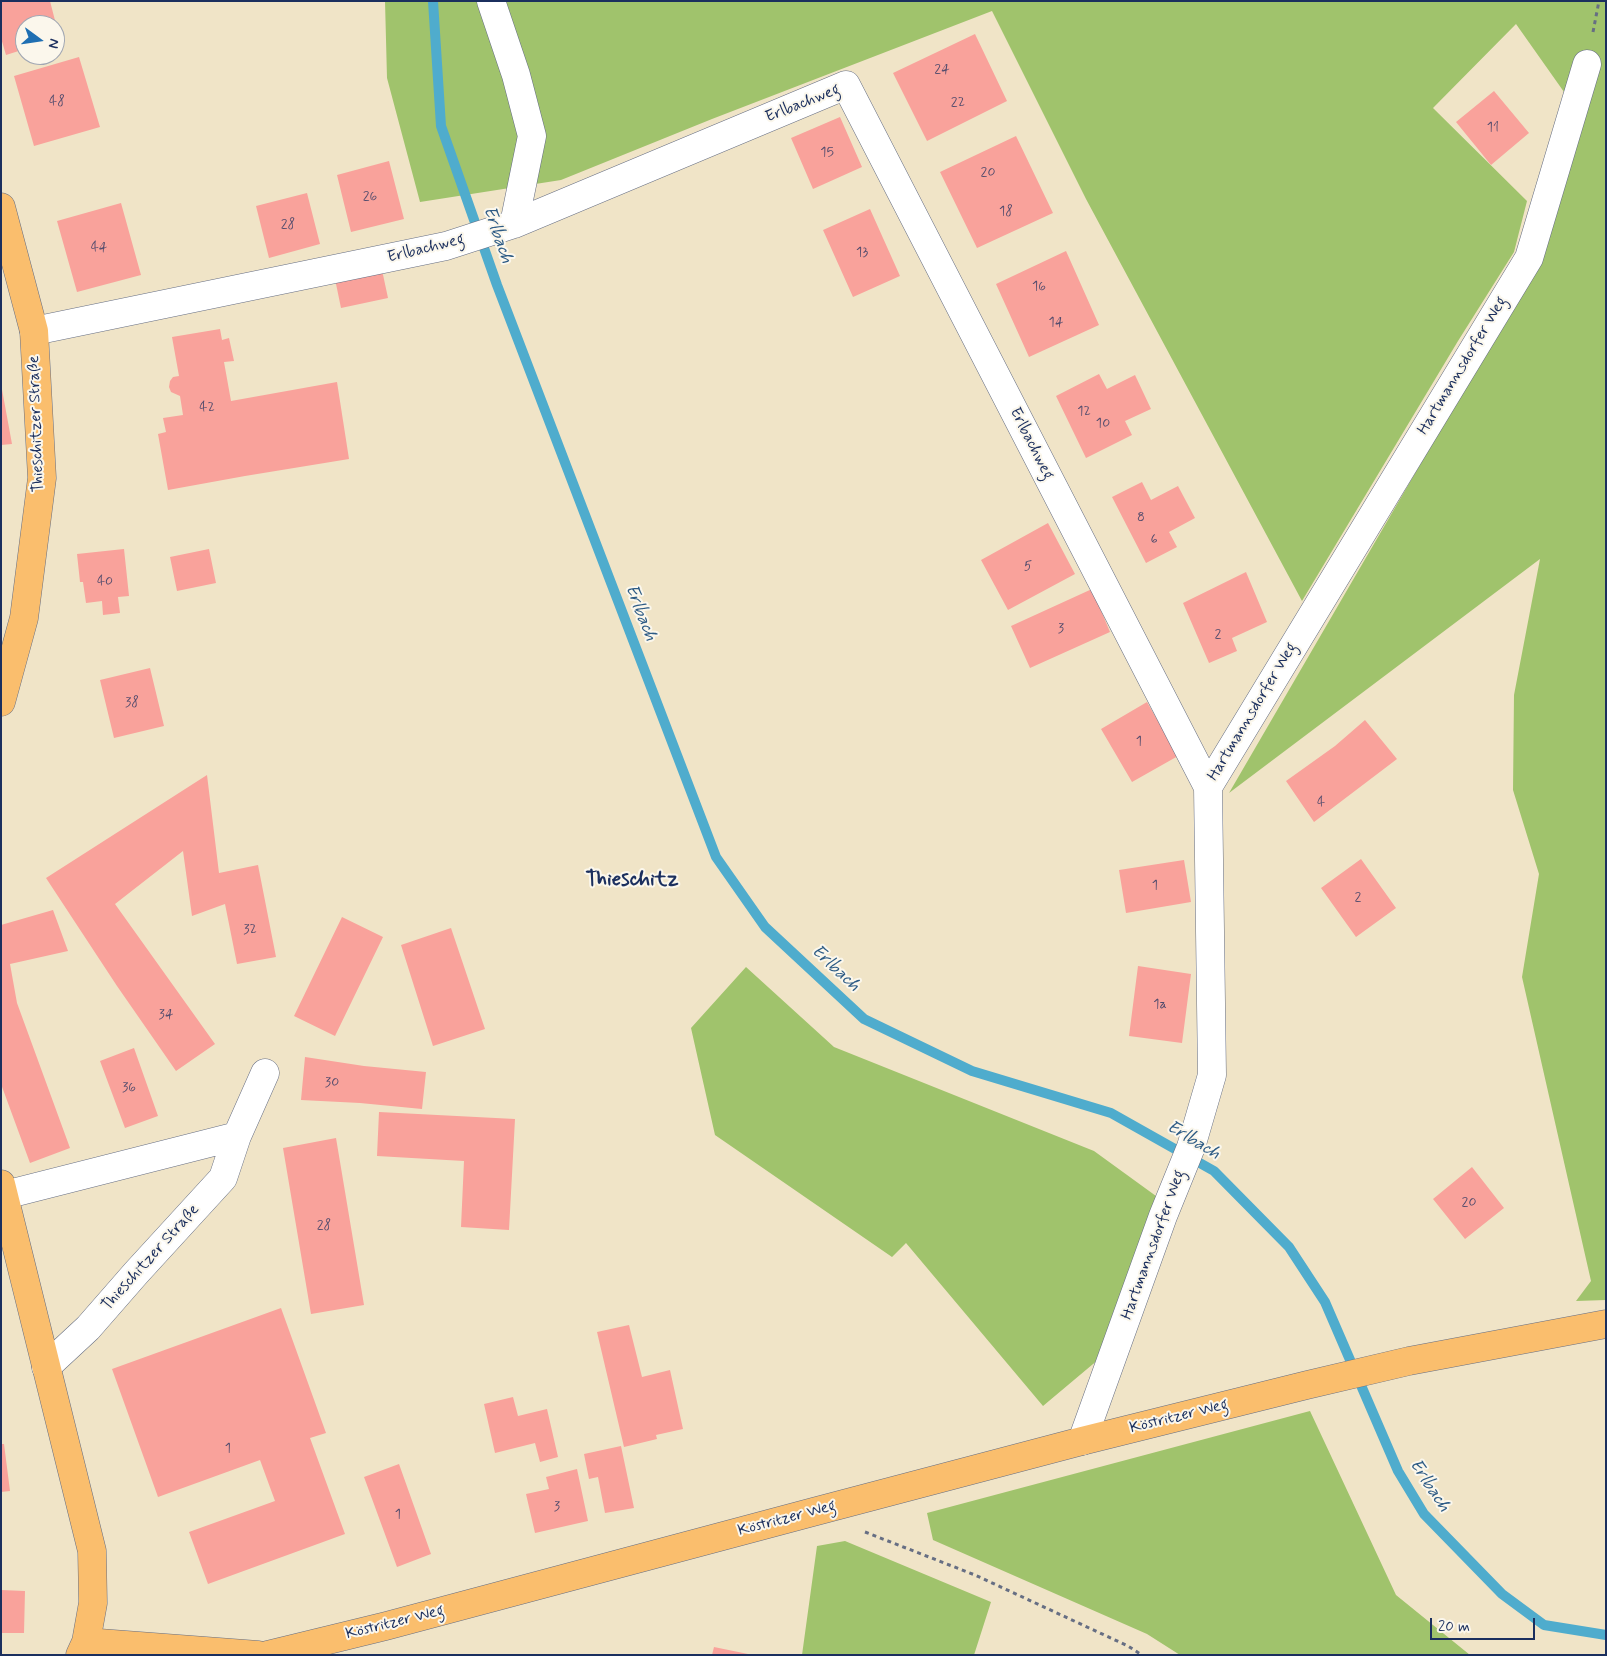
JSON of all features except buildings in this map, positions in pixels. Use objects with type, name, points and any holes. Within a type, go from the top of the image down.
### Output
[{"type":"main road","name":"Thieschitzer Straße","points":[[1,207],[34,331],[42,478],[24,618],[1,702]]},
{"type":"main road","points":[[2,1192],[92,1551],[93,1603],[83,1649],[258,1655]]},
{"type":"main road","name":"Köstritzer Weg","points":[[267,1655],[386,1626],[1082,1441],[1307,1385],[1409,1361],[1606,1324]]},
{"type":"street","points":[[491,1],[516,75],[532,136],[503,228]]},
{"type":"street","name":"Hartmannsdorfer Weg","points":[[1082,1441],[1163,1216],[1191,1147],[1212,1075],[1208,786],[1529,258],[1587,64]]},
{"type":"street","name":"Erlbachweg","points":[[34,331],[446,246],[503,228],[846,86],[1208,786]]},
{"type":"street","name":"Thieschitzer Straße","points":[[46,1367],[88,1328],[223,1178],[237,1136],[265,1073]]},
{"type":"street","points":[[2,1192],[237,1136]]},
{"type":"path","points":[[858,1529],[974,1575],[1128,1646],[1142,1655]]},
{"type":"green space","points":[[385,1],[1606,1],[1606,1300],[1576,1301],[1591,1281],[1522,977],[1539,874],[1513,790],[1514,695],[1540,559],[1229,793],[1538,262],[1583,99],[1564,92],[1516,24],[1433,108],[1527,201],[1514,252],[1458,341],[1302,601],[1086,199],[992,11],[712,119],[561,180],[420,202],[387,78]]},
{"type":"green space","points":[[746,967],[834,1047],[1094,1151],[1156,1196],[1099,1359],[1043,1406],[906,1243],[892,1257],[715,1135],[691,1028]]},
{"type":"green space","points":[[1310,1411],[1396,1595],[1470,1655],[1180,1655],[1147,1634],[933,1540],[927,1513]]},
{"type":"green space","points":[[845,1541],[991,1602],[974,1655],[802,1655],[817,1546]]},
{"type":"waterway","name":"Erlbach","points":[[433,1],[441,126],[497,285],[716,857],[765,927],[864,1019],[972,1071],[1111,1113],[1214,1171],[1289,1247],[1325,1302],[1398,1471],[1424,1514],[1502,1594],[1544,1625],[1606,1635]]},
{"type":"district","name":"Thieschitz","points":[[632,881]]}]
